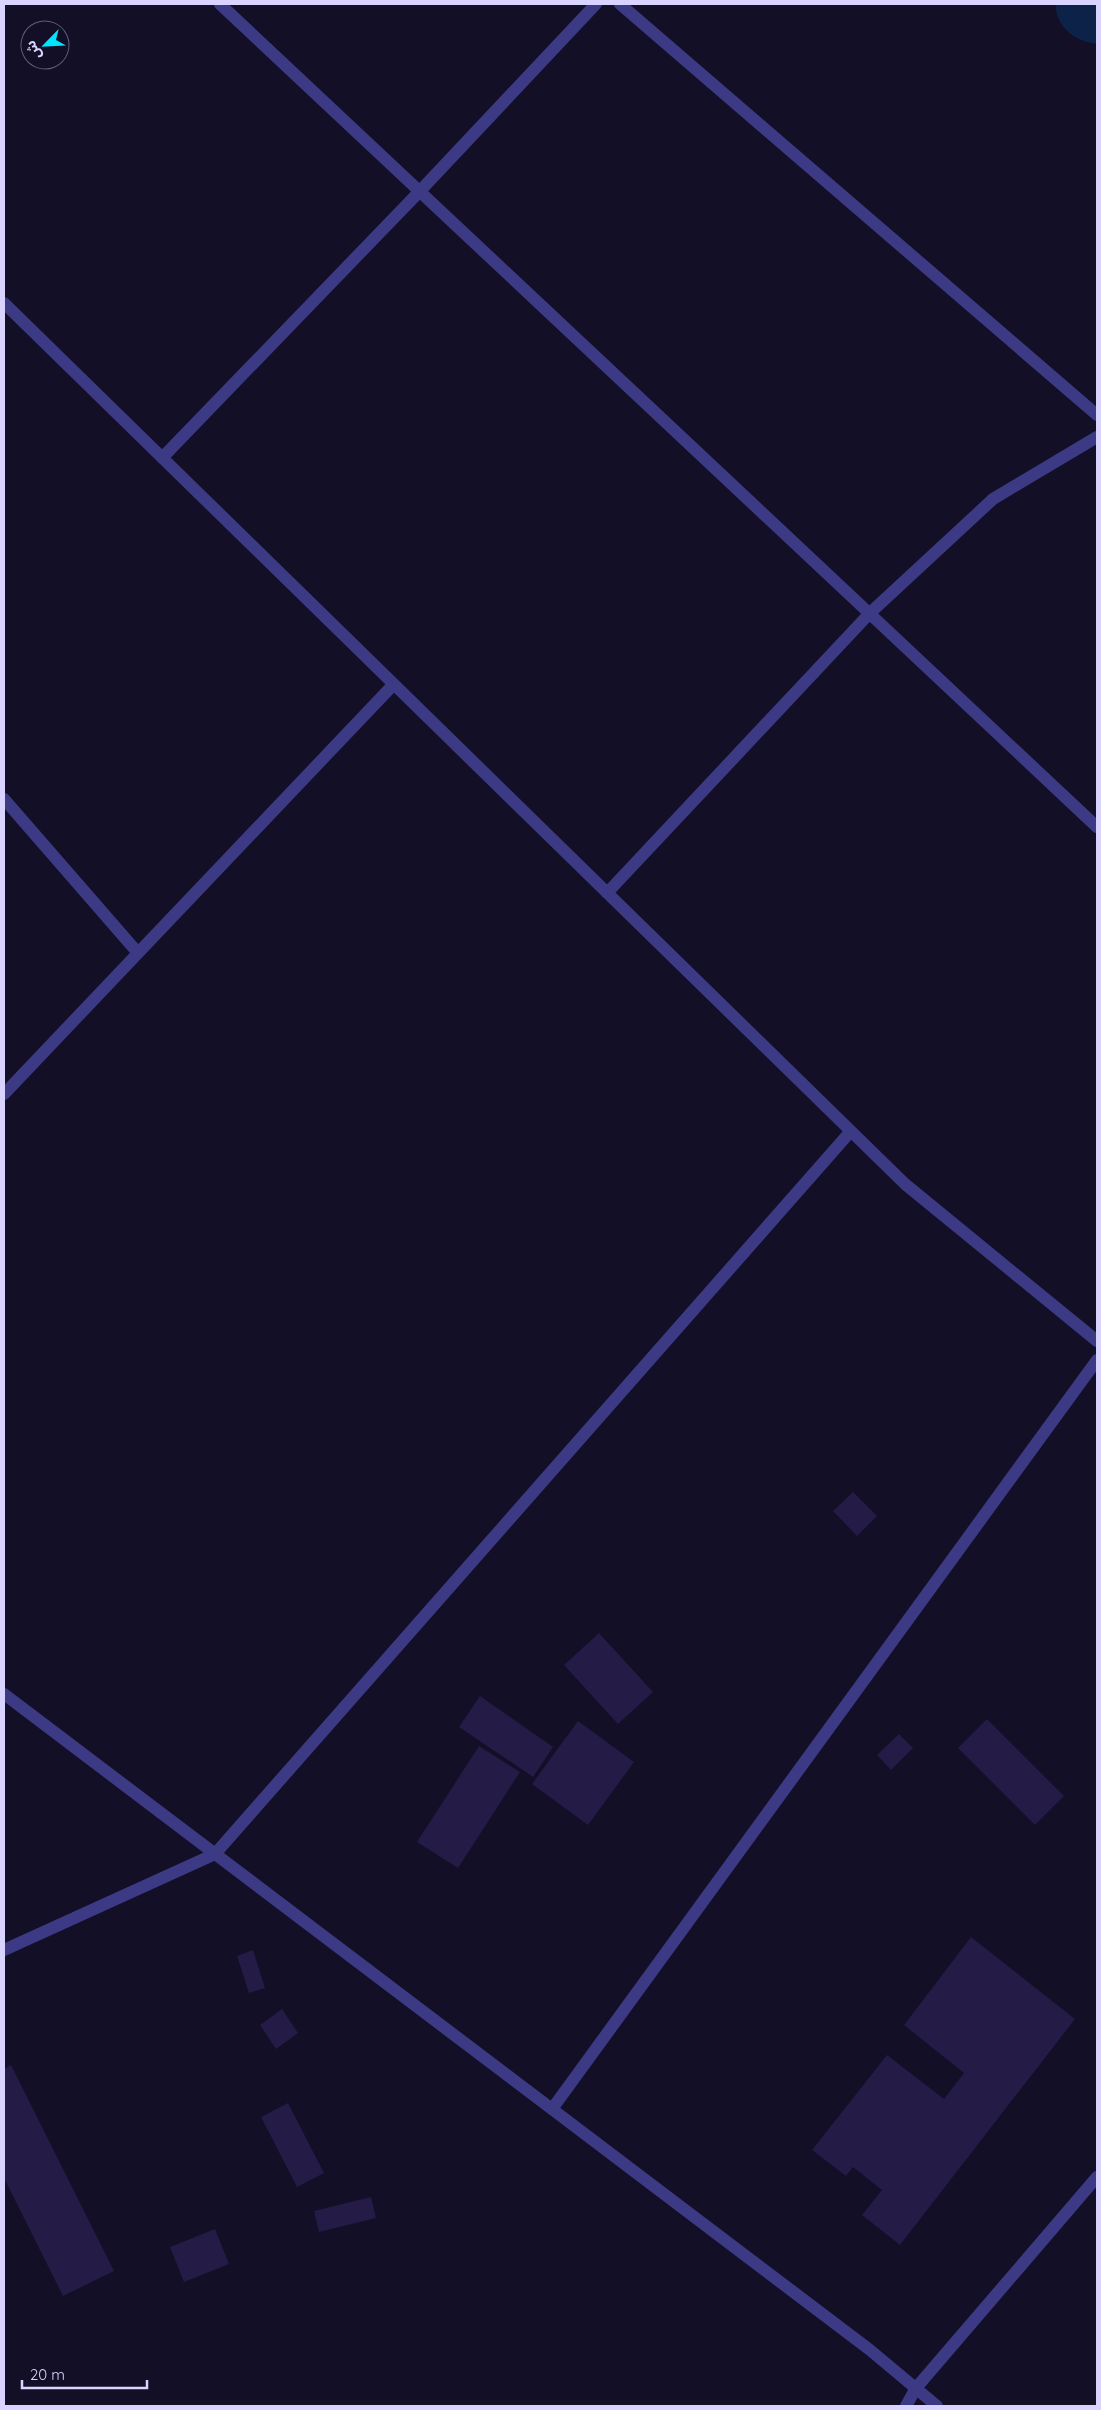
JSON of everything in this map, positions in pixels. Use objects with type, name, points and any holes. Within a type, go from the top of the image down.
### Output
[{"type":"street","points":[[220,4],[1097,827]]},
{"type":"street","points":[[162,458],[420,191],[596,4]]},
{"type":"street","points":[[620,4],[1097,415]]},
{"type":"street","points":[[4,303],[905,1184],[1097,1342]]},
{"type":"street","points":[[607,893],[870,613],[993,499],[1097,437]]},
{"type":"street","points":[[4,1094],[394,684]]},
{"type":"street","points":[[4,799],[138,953]]},
{"type":"street","points":[[4,1950],[215,1854],[851,1131]]},
{"type":"street","points":[[552,2109],[1097,1360]]},
{"type":"street","points":[[4,1694],[870,2350],[937,2406]]},
{"type":"street","points":[[906,2406],[916,2388],[1097,2177]]},
{"type":"building","points":[[853,1492],[877,1516],[857,1536],[833,1511]]},
{"type":"building","points":[[599,1633],[653,1692],[618,1724],[564,1665]]},
{"type":"building","points":[[480,1696],[553,1747],[533,1777],[459,1727]]},
{"type":"building","points":[[987,1719],[1064,1796],[1035,1825],[958,1748]]},
{"type":"building","points":[[578,1721],[634,1762],[588,1825],[532,1784]]},
{"type":"building","points":[[899,1734],[913,1748],[891,1770],[877,1755]]},
{"type":"building","points":[[479,1746],[520,1772],[458,1868],[417,1842]]},
{"type":"building","points":[[971,1937],[1075,2019],[900,2245],[862,2215],[882,2190],[853,2167],[846,2176],[812,2150],[887,2055],[944,2099],[964,2073],[904,2025]]},
{"type":"building","points":[[253,1950],[265,1988],[249,1993],[237,1956]]},
{"type":"building","points":[[282,2009],[298,2033],[276,2049],[260,2025]]},
{"type":"building","points":[[11,2065],[114,2271],[63,2296],[4,2178],[4,2069]]},
{"type":"building","points":[[288,2103],[324,2173],[297,2187],[261,2117]]},
{"type":"building","points":[[371,2197],[376,2218],[319,2232],[314,2211]]},
{"type":"building","points":[[215,2229],[229,2264],[184,2282],[170,2247]]},
{"type":"waterway","points":[[1093,4],[1097,6]]}]
